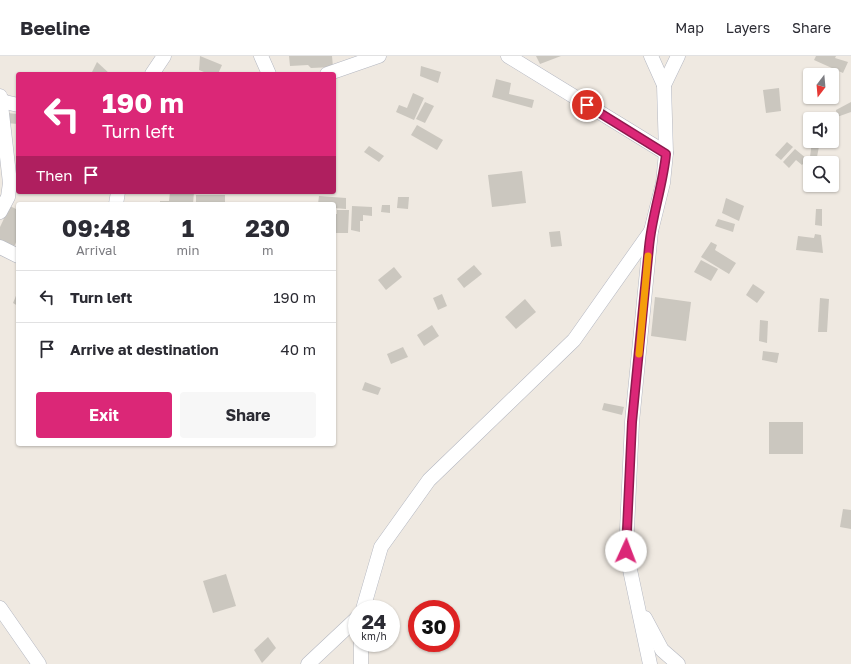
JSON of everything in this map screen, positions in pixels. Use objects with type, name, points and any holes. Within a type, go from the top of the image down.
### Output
[{"type":"street","points":[[153,72],[164,56]]},
{"type":"street","points":[[261,56],[268,72]]},
{"type":"street","points":[[333,72],[379,56]]},
{"type":"street","points":[[508,56],[666,154]]},
{"type":"street","points":[[650,664],[626,551],[632,422],[651,231],[663,183],[666,154],[664,85],[651,56]]},
{"type":"street","points":[[664,85],[678,56]]},
{"type":"street","points":[[0,97],[5,102],[16,105]]},
{"type":"street","points":[[0,97],[10,183],[8,197],[0,212]]},
{"type":"street","points":[[366,600],[381,547],[429,480],[574,340],[651,231]]},
{"type":"street","points":[[0,247],[16,255]]},
{"type":"street","points":[[638,606],[662,650],[678,664]]},
{"type":"street","points":[[0,608],[39,664]]},
{"type":"street","points":[[308,664],[348,626]]},
{"type":"street","points":[[361,652],[361,664]]},
{"type":"building","points":[[200,56],[222,65],[219,72],[204,72],[199,70]]},
{"type":"building","points":[[289,56],[332,56],[333,67],[311,68],[308,65],[290,66]]},
{"type":"building","points":[[536,56],[561,56],[540,64]]},
{"type":"building","points":[[816,56],[836,56],[835,58],[848,62],[843,73],[839,71],[839,68],[832,68],[814,60]]},
{"type":"building","points":[[97,62],[108,72],[92,72]]},
{"type":"building","points":[[421,66],[441,72],[438,83],[420,76]]},
{"type":"building","points":[[496,79],[511,83],[509,94],[534,100],[532,108],[492,97]]},
{"type":"building","points":[[779,88],[781,111],[766,113],[763,90]]},
{"type":"building","points":[[413,93],[424,98],[414,120],[396,112],[399,105],[407,108]]},
{"type":"building","points":[[425,102],[434,106],[425,123],[416,119]]},
{"type":"building","points":[[851,102],[851,112],[839,116],[839,112],[836,112],[836,110]]},
{"type":"building","points":[[7,113],[16,114],[16,124],[6,123]]},
{"type":"building","points":[[417,125],[443,140],[437,150],[411,135]]},
{"type":"building","points":[[787,142],[793,147],[781,160],[775,155]]},
{"type":"building","points":[[369,146],[384,156],[379,162],[364,152]]},
{"type":"building","points":[[811,148],[819,148],[817,156],[810,156]]},
{"type":"building","points":[[795,149],[803,156],[802,165],[796,160],[789,168],[783,162]]},
{"type":"building","points":[[522,171],[526,203],[492,207],[488,175]]},
{"type":"building","points":[[170,194],[194,194],[193,202],[160,202],[169,201]]},
{"type":"building","points":[[196,195],[225,195],[225,202],[196,202]]},
{"type":"building","points":[[319,196],[346,198],[346,209],[336,208],[336,202],[318,202]]},
{"type":"building","points":[[398,197],[409,197],[408,209],[397,208]]},
{"type":"building","points":[[726,198],[744,206],[739,221],[722,213]]},
{"type":"building","points":[[382,205],[390,205],[390,213],[381,212]]},
{"type":"building","points":[[10,206],[16,209],[16,242],[12,251],[0,245],[0,227]]},
{"type":"building","points":[[352,206],[372,207],[372,216],[363,215],[363,221],[360,221],[360,232],[351,230]]},
{"type":"building","points":[[816,209],[822,209],[822,226],[815,225]]},
{"type":"building","points":[[337,210],[349,210],[348,233],[336,233]]},
{"type":"building","points":[[718,219],[735,224],[733,232],[715,226]]},
{"type":"building","points":[[560,231],[562,246],[551,247],[549,232]]},
{"type":"building","points":[[815,234],[821,235],[823,253],[796,250],[798,236],[814,238]]},
{"type":"building","points":[[711,242],[717,245],[715,250],[736,263],[729,274],[701,257]]},
{"type":"building","points":[[701,260],[718,269],[711,281],[694,272]]},
{"type":"building","points":[[474,265],[482,274],[464,288],[457,279]]},
{"type":"building","points":[[394,267],[402,277],[386,290],[378,280]]},
{"type":"building","points":[[753,284],[765,292],[757,303],[746,295]]},
{"type":"building","points":[[442,294],[447,306],[438,310],[433,298]]},
{"type":"building","points":[[16,296],[16,305],[13,303]]},
{"type":"building","points":[[655,297],[691,302],[686,341],[651,336]]},
{"type":"building","points":[[820,298],[829,299],[827,332],[818,332]]},
{"type":"building","points":[[525,299],[536,312],[516,329],[505,317]]},
{"type":"building","points":[[760,320],[768,321],[767,343],[759,341]]},
{"type":"building","points":[[432,325],[439,336],[424,346],[417,335]]},
{"type":"building","points":[[403,347],[408,357],[391,364],[387,354]]},
{"type":"building","points":[[763,351],[779,353],[777,363],[762,360]]},
{"type":"building","points":[[365,382],[381,388],[378,395],[362,390]]},
{"type":"building","points":[[604,403],[624,407],[622,415],[602,410]]},
{"type":"building","points":[[769,422],[803,422],[803,454],[769,454]]},
{"type":"building","points":[[843,509],[851,510],[851,529],[840,527]]},
{"type":"building","points":[[226,574],[236,606],[213,613],[203,581]]},
{"type":"building","points":[[268,637],[276,648],[262,663],[254,650]]},
{"type":"slow traffic","points":[[639,354],[648,256]]},
{"type":"route","points":[[587,105],[666,154],[663,183],[651,231],[649,247],[632,422],[626,551]]}]
